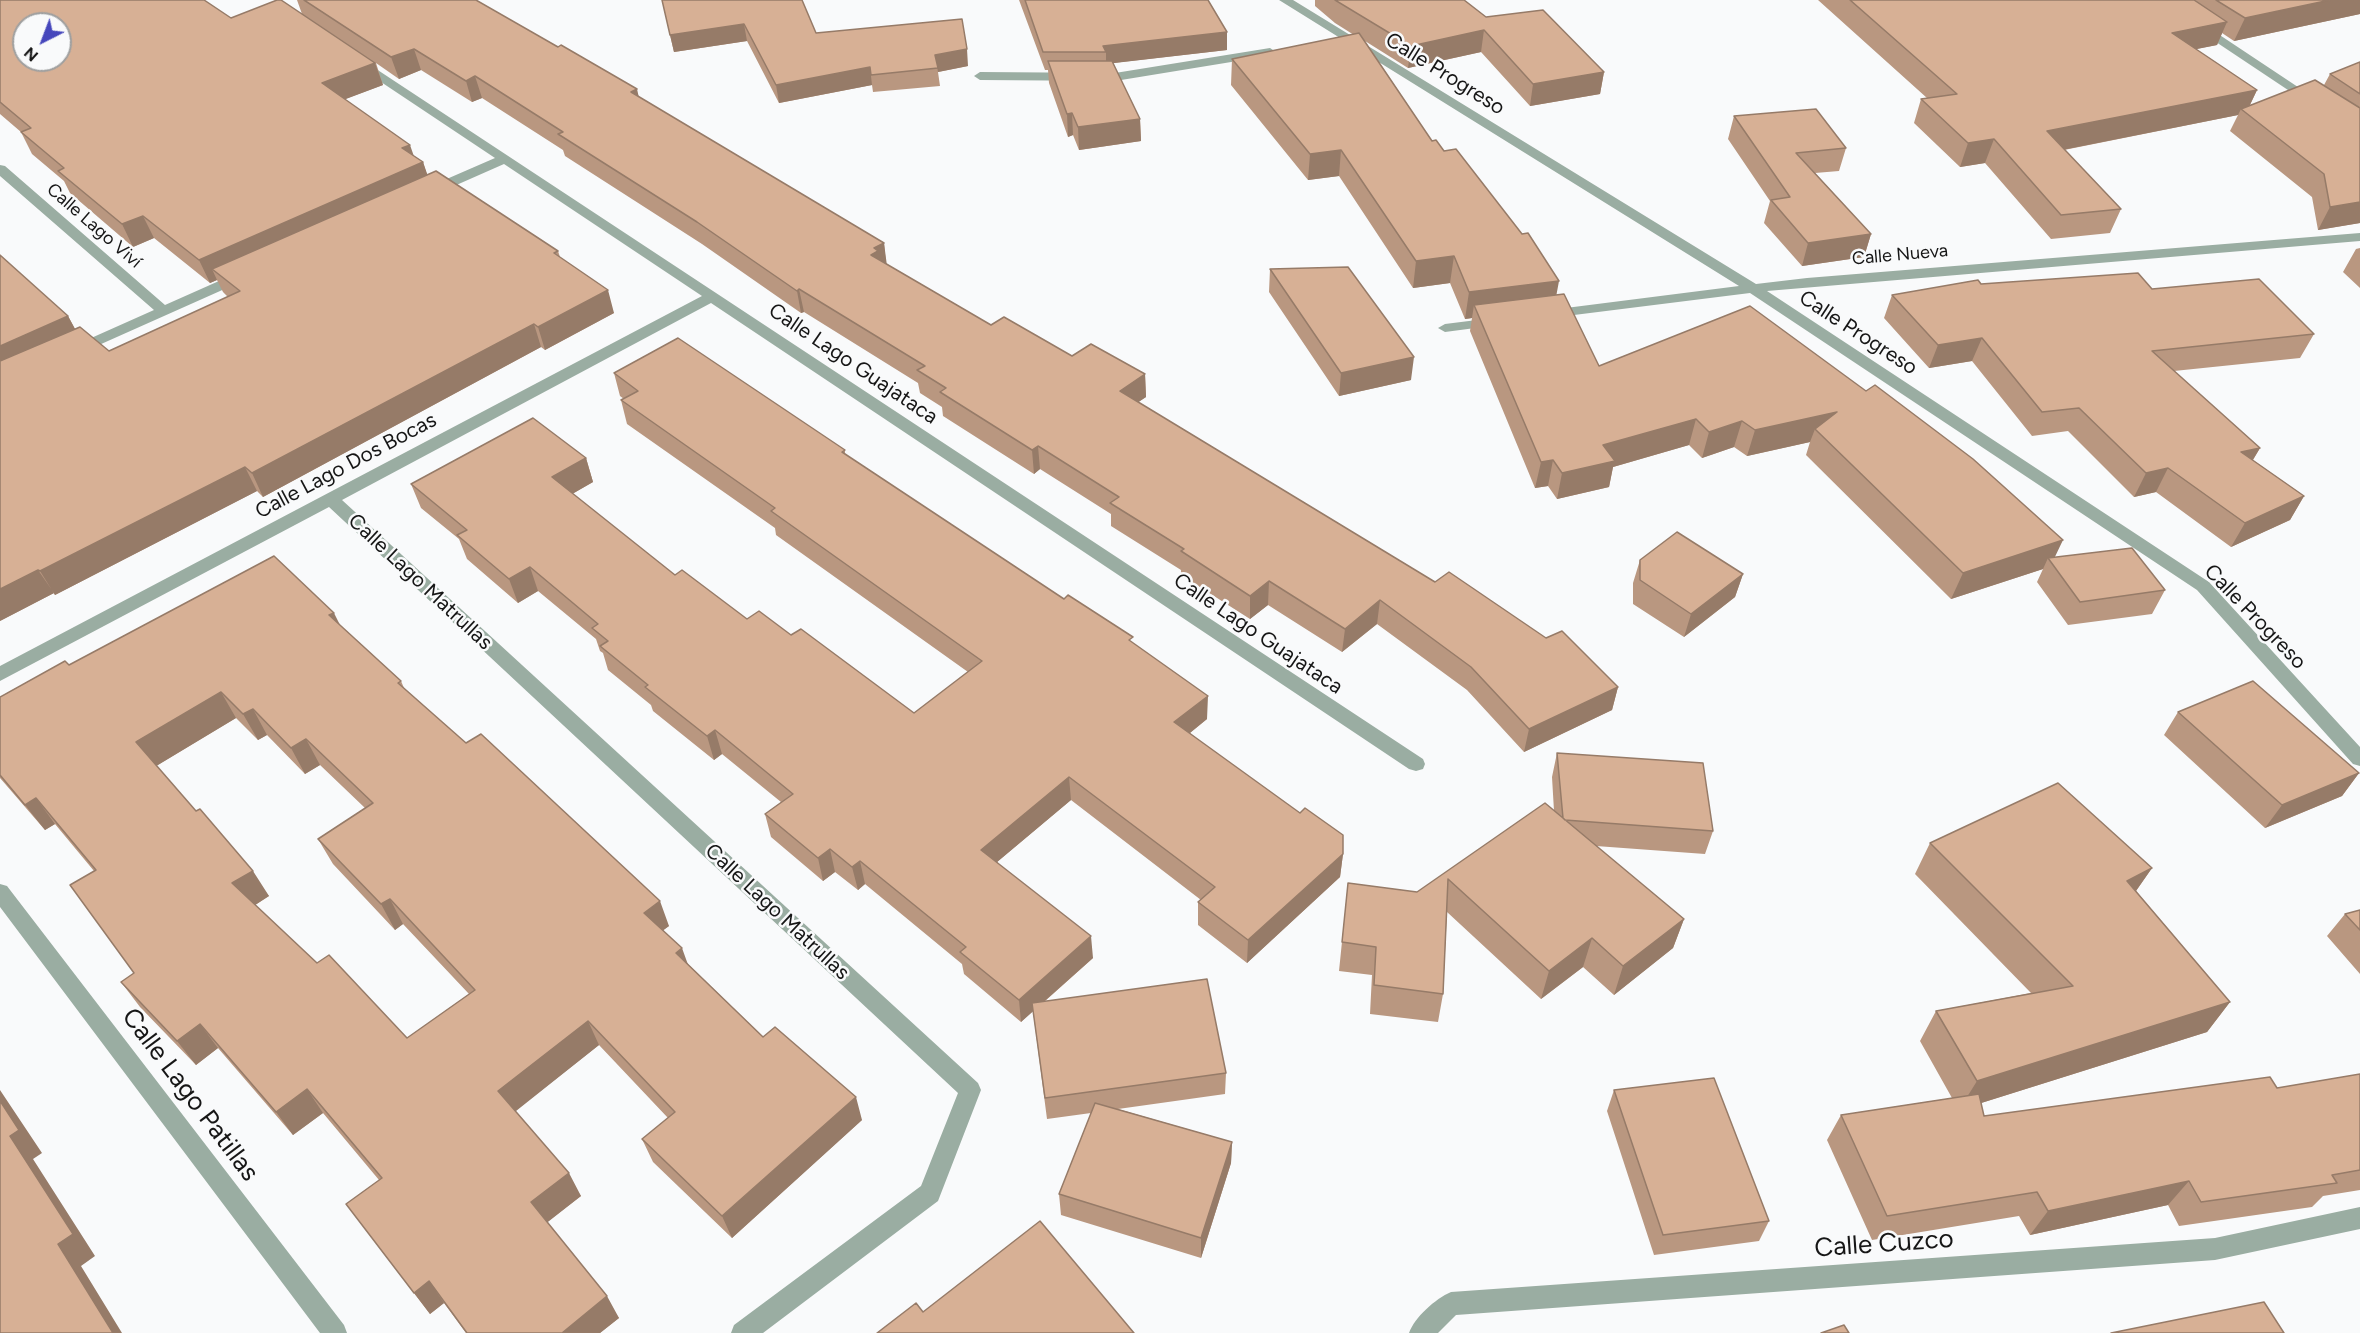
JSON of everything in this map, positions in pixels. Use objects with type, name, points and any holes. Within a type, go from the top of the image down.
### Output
[{"type":"street","name":"Calle Progreso","points":[[1285,0],[1752,288],[2203,586],[2360,759]]},
{"type":"street","points":[[2159,0],[2322,107]]},
{"type":"street","points":[[1325,43],[1349,39]]},
{"type":"street","points":[[980,76],[1115,77],[1279,51]]},
{"type":"street","name":"Calle Lago Guajataca","points":[[346,53],[1416,764]]},
{"type":"street","points":[[419,197],[504,159]]},
{"type":"street","name":"Calle Lago Viví","points":[[0,169],[164,311]]},
{"type":"street","name":"Calle Nueva","points":[[1539,316],[1752,288],[2360,237]]},
{"type":"street","points":[[65,355],[259,268]]},
{"type":"street","name":"Calle Lago Dos Bocas","points":[[0,674],[713,296]]},
{"type":"street","points":[[1444,328],[1504,321]]},
{"type":"street","name":"Calle Lago Matrullas","points":[[331,499],[970,1090],[930,1194],[743,1333]]},
{"type":"street","name":"Calle Lago Patillas","points":[[0,892],[335,1333]]},
{"type":"street","name":"Calle Cuzco","points":[[1420,1333],[1451,1304],[2215,1249],[2360,1218]]},
{"type":"building","points":[[0,0],[204,0],[231,18],[281,0],[375,63],[322,83],[410,145],[402,148],[423,162],[199,260],[143,216],[122,224],[58,171],[64,168],[21,132],[31,128],[0,102]]},
{"type":"building","points":[[304,0],[476,0],[637,89],[631,92],[884,243],[874,248],[878,251],[871,255],[991,325],[1004,317],[1072,356],[1091,344],[1145,374],[1120,391],[1435,582],[1449,572],[1546,638],[1562,631],[1618,687],[1529,729],[1471,667],[1380,600],[1345,629],[1269,581],[1250,596],[1181,551],[1184,549],[1110,503],[1119,497],[1038,446],[1032,450],[940,392],[946,388],[917,370],[925,366],[799,289],[797,291],[697,222],[558,134],[563,132],[475,76],[466,81],[414,49],[391,57]]},
{"type":"building","points":[[662,0],[802,0],[816,33],[962,19],[967,49],[935,55],[938,68],[871,75],[870,67],[776,85],[744,24],[670,35]]},
{"type":"building","points":[[1025,0],[1208,0],[1227,32],[1103,46],[1106,52],[1043,52]]},
{"type":"building","points":[[1335,0],[1464,0],[1486,17],[1543,10],[1604,72],[1533,84],[1484,30],[1411,46]]},
{"type":"building","points":[[1850,0],[2194,0],[2227,22],[2172,33],[2257,90],[2047,131],[2121,209],[2061,215],[1994,139],[1968,143],[1921,99],[1957,94]]},
{"type":"building","points":[[2216,0],[2330,0],[2245,18]]},
{"type":"building","points":[[1359,33],[1432,141],[1436,140],[1444,151],[1456,149],[1522,234],[1528,233],[1559,281],[1469,292],[1454,256],[1416,261],[1341,150],[1310,154],[1232,59]]},
{"type":"building","points":[[1048,61],[1112,61],[1140,119],[1078,127],[1072,113],[1067,114]]},
{"type":"building","points":[[2360,62],[2360,94],[2330,74]]},
{"type":"building","points":[[2315,80],[2360,108],[2360,202],[2330,207],[2324,174],[2241,109]]},
{"type":"building","points":[[1816,109],[1846,148],[1796,153],[1871,234],[1808,243],[1771,200],[1790,197],[1734,116]]},
{"type":"building","points":[[436,171],[558,251],[554,253],[608,290],[538,327],[534,324],[252,473],[245,467],[0,589],[0,361],[80,327],[109,351],[240,291],[212,269]]},
{"type":"building","points":[[0,255],[68,316],[0,346]]},
{"type":"building","points":[[1348,267],[1414,357],[1341,373],[1270,269]]},
{"type":"building","points":[[2138,273],[2152,289],[2259,279],[2314,334],[2152,351],[2260,448],[2241,452],[2304,496],[2245,523],[2168,468],[2146,473],[2079,408],[2042,412],[1982,338],[1938,345],[1892,295],[1978,280],[1981,284]]},
{"type":"building","points":[[1564,294],[1599,366],[1750,306],[1866,391],[1875,385],[1973,459],[2063,540],[1963,573],[1815,429],[1837,412],[1755,430],[1742,421],[1709,432],[1696,419],[1603,445],[1615,461],[1562,473],[1553,460],[1541,462],[1474,305]]},
{"type":"building","points":[[678,338],[845,450],[842,452],[1064,599],[1068,595],[1133,637],[1129,640],[1208,696],[1174,722],[1300,813],[1305,808],[1343,835],[1343,854],[1248,940],[1198,902],[1215,887],[1069,777],[981,850],[1091,936],[1019,1000],[960,952],[966,947],[860,861],[852,867],[830,849],[818,858],[765,814],[793,794],[715,730],[707,736],[645,687],[648,685],[600,646],[608,641],[592,628],[598,624],[530,567],[509,579],[457,535],[467,530],[411,484],[533,418],[586,458],[552,477],[675,575],[682,570],[747,619],[759,611],[791,635],[801,629],[914,713],[982,661],[771,511],[775,508],[621,400],[638,391],[614,373]]},
{"type":"building","points":[[1677,532],[1743,574],[1691,614],[1640,580],[1640,560]]},
{"type":"building","points":[[2132,548],[2165,590],[2080,602],[2048,558]]},
{"type":"building","points":[[274,556],[334,613],[329,615],[401,681],[398,683],[466,743],[481,734],[660,901],[644,913],[682,948],[676,953],[763,1037],[775,1027],[856,1097],[722,1216],[642,1139],[675,1112],[588,1021],[498,1091],[569,1173],[531,1202],[607,1296],[562,1333],[467,1333],[429,1281],[414,1293],[346,1204],[382,1178],[307,1089],[276,1112],[200,1024],[177,1041],[121,982],[134,973],[70,885],[96,870],[36,798],[25,805],[0,775],[0,697],[65,661],[69,665]],"holes":[[[221,692],[243,714],[253,709],[291,748],[306,739],[373,803],[318,839],[381,904],[390,899],[475,990],[407,1038],[329,955],[317,963],[232,883],[253,871],[200,809],[196,811],[136,742]]]},
{"type":"building","points":[[2253,681],[2359,773],[2282,805],[2178,712]]},
{"type":"building","points":[[1557,753],[1703,763],[1713,831],[1565,820]]},
{"type":"building","points":[[2058,783],[2152,868],[2127,881],[2230,1002],[1977,1081],[1936,1011],[2073,986],[1930,843]]},
{"type":"building","points":[[1545,803],[1684,919],[1623,966],[1592,938],[1549,971],[1448,879],[1443,994],[1374,985],[1376,947],[1342,942],[1348,883],[1417,892]]},
{"type":"building","points":[[2360,910],[2360,930],[2345,914]]},
{"type":"building","points":[[1207,979],[1226,1073],[1045,1098],[1032,1003]]},
{"type":"building","points":[[2360,1074],[2360,1170],[2332,1175],[2337,1183],[2201,1202],[2189,1181],[2048,1211],[2037,1192],[1887,1216],[1841,1115],[1979,1094],[1984,1116],[2270,1077],[2277,1088]]},
{"type":"building","points":[[1714,1078],[1769,1221],[1663,1235],[1614,1090]]},
{"type":"building","points":[[0,1101],[19,1130],[10,1136],[73,1234],[58,1244],[113,1333],[0,1333]]},
{"type":"building","points":[[1095,1103],[1232,1142],[1201,1238],[1059,1194]]},
{"type":"building","points":[[1040,1221],[1134,1333],[877,1333],[916,1303],[923,1312]]},
{"type":"building","points":[[2264,1302],[2284,1333],[2111,1333]]},
{"type":"building","points":[[1844,1325],[1849,1333],[1821,1333]]}]
